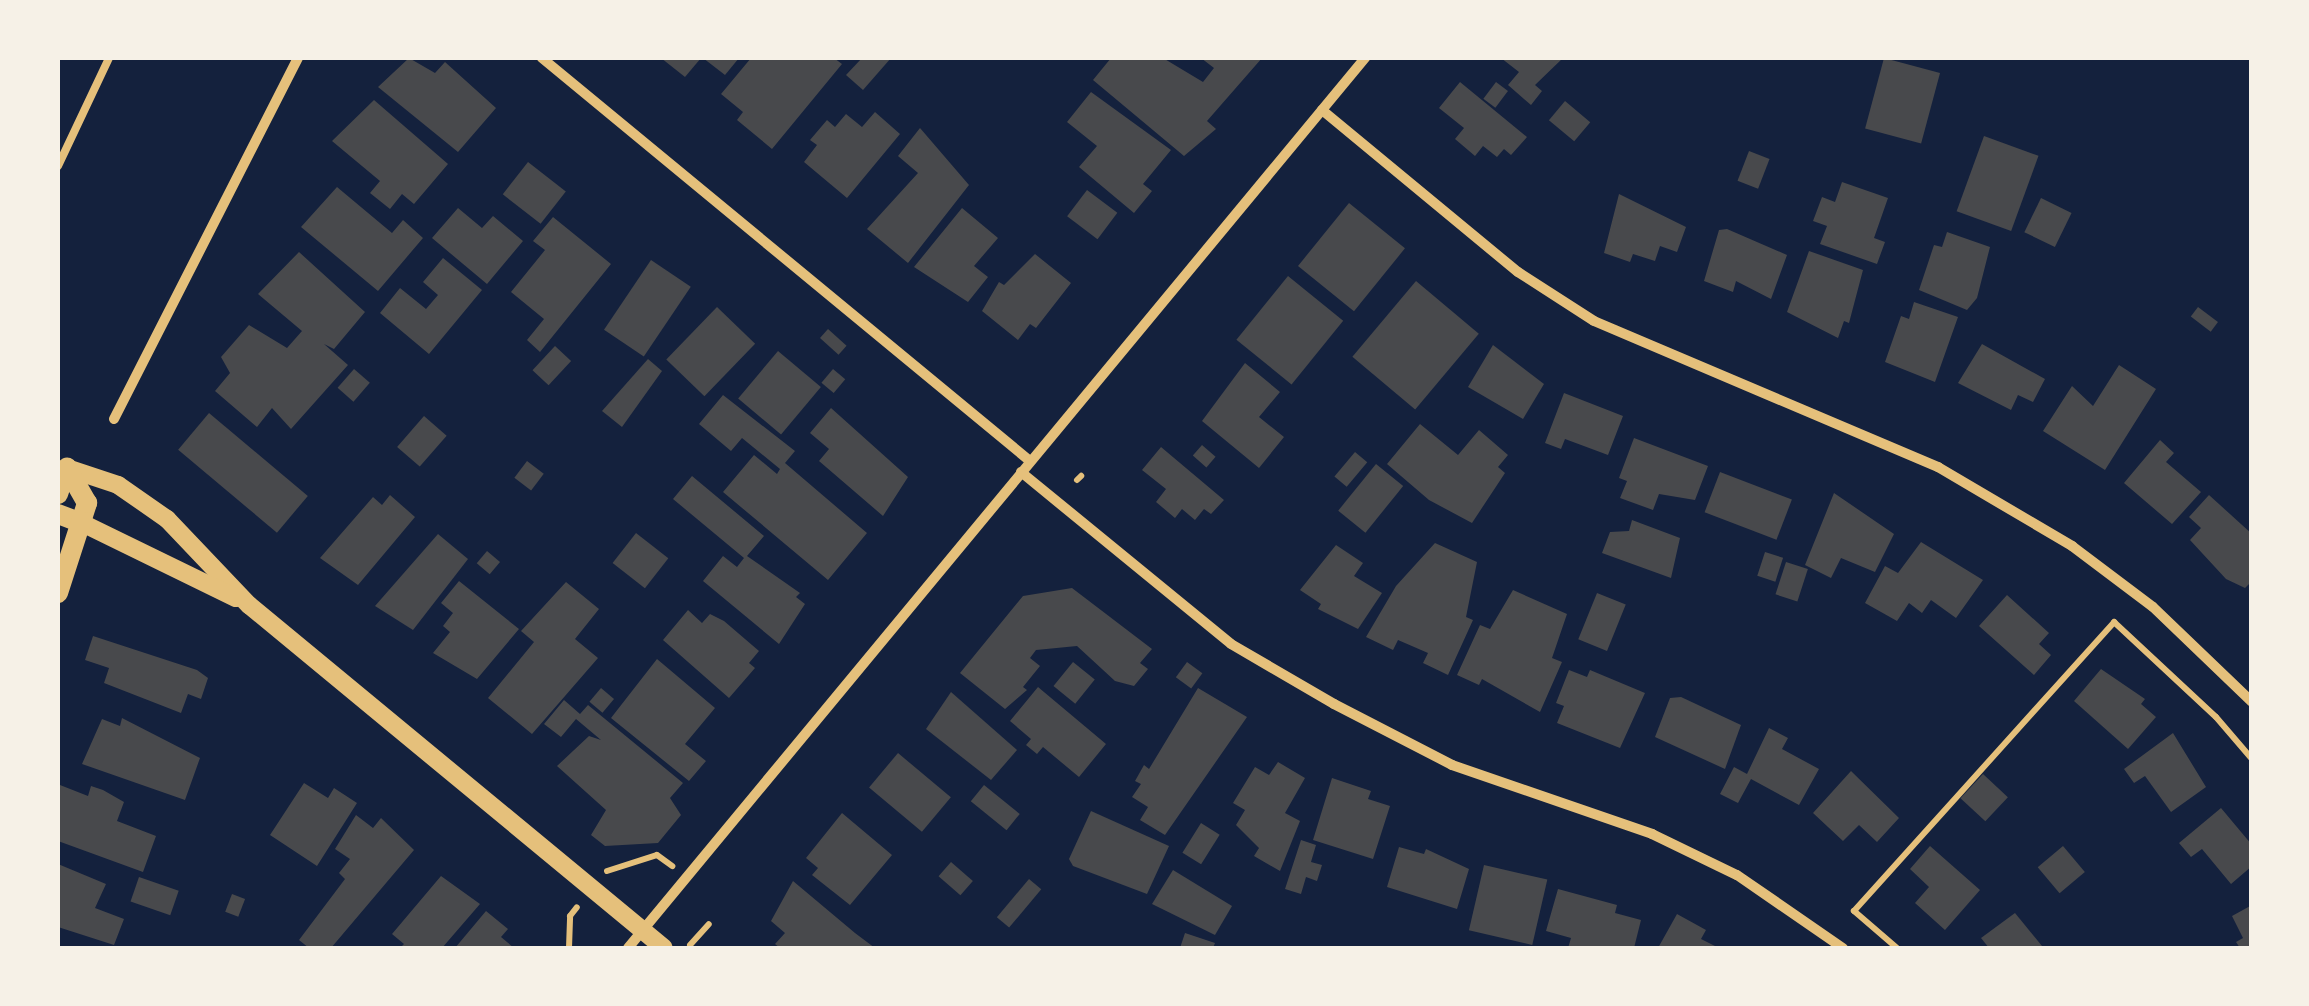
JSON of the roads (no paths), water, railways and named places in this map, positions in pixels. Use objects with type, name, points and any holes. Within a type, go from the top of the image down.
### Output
[{"type":"main road","points":[[58,494],[62,466]]},
{"type":"main road","points":[[58,593],[84,524],[84,494],[62,466]]},
{"type":"main road","points":[[58,514],[84,524]]},
{"type":"street","points":[[114,420],[298,58]]},
{"type":"street","points":[[542,58],[1030,460]]},
{"type":"street","points":[[628,948],[1365,58]]},
{"type":"street","points":[[1322,110],[1518,272],[1594,321],[1938,467],[2072,546],[2153,607],[2252,702]]},
{"type":"street","points":[[62,466],[108,481],[154,508],[250,606],[664,948]]},
{"type":"street","points":[[1021,472],[1231,644],[1265,664],[1452,765],[1652,834],[1737,875],[1843,948]]},
{"type":"street","points":[[84,524],[250,606]]},
{"type":"lane","points":[[58,166],[108,58]]}]
